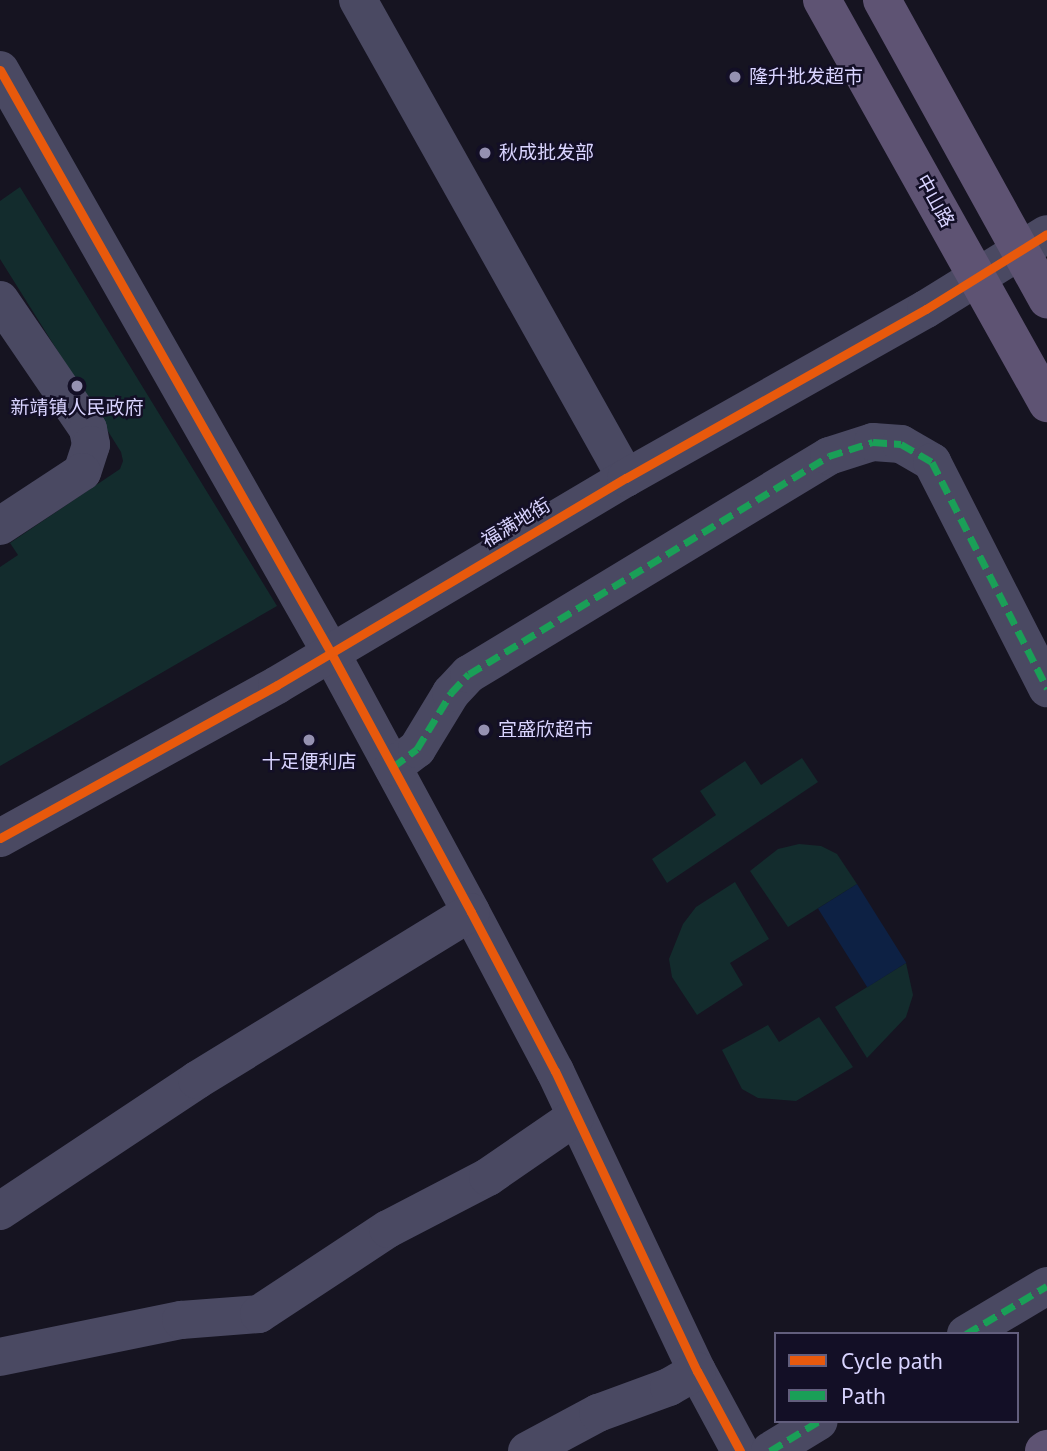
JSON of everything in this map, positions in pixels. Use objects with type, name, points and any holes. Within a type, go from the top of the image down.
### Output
[{"type":"main road","name":"中山路","points":[[822,0],[1047,403]]},
{"type":"main road","points":[[881,0],[1033,242],[1047,299]]},
{"type":"street","points":[[358,0],[626,478]]},
{"type":"street","points":[[0,70],[331,653],[471,912],[575,1118],[697,1371],[740,1451]]},
{"type":"street","name":"福满地街","points":[[0,838],[331,653],[1033,242]]},
{"type":"street","points":[[0,300],[88,429],[91,445],[82,472],[0,526]]},
{"type":"street","points":[[393,767],[417,749],[451,693],[470,674],[829,456],[873,442],[901,444],[932,462],[1047,688]]},
{"type":"street","points":[[0,1211],[197,1080],[471,912]]},
{"type":"street","points":[[0,1357],[181,1320],[259,1314],[388,1229],[488,1177],[575,1118]]},
{"type":"street","points":[[969,1332],[1047,1286]]},
{"type":"street","points":[[527,1451],[598,1413],[669,1387],[697,1371]]},
{"type":"street","points":[[770,1451],[817,1423]]},
{"type":"green space","name":"新靖镇人民政府","points":[[20,187],[277,606],[0,766],[0,567],[18,555],[10,543],[120,469],[123,461],[121,452],[0,259],[0,201]]},
{"type":"green space","points":[[802,758],[818,782],[667,883],[652,859],[716,815],[700,791],[745,761],[761,785]]},
{"type":"green space","points":[[799,844],[821,846],[837,854],[857,884],[788,927],[750,871],[778,849]]},
{"type":"green space","points":[[735,882],[769,939],[730,963],[743,985],[697,1015],[672,977],[669,959],[683,924],[696,907]]},
{"type":"green space","points":[[906,963],[913,995],[906,1017],[867,1058],[835,1007]]},
{"type":"green space","points":[[819,1017],[853,1067],[796,1101],[758,1098],[742,1089],[722,1050],[768,1025],[779,1042]]},
{"type":"water","points":[[857,884],[906,963],[867,987],[818,908]]},
{"type":"marked path","points":[[393,767],[417,749],[451,693],[469,674],[829,456],[873,442],[901,444],[932,462],[1047,688]]},
{"type":"marked path","points":[[969,1332],[1047,1286]]},
{"type":"marked path","points":[[770,1451],[816,1423]]},
{"type":"cycle path","points":[[0,70],[331,653],[471,912],[555,1071],[697,1371],[740,1451]]},
{"type":"cycle path","points":[[0,838],[277,685],[626,478],[926,309],[1047,234]]},
{"type":"place","name":"隆升批发超市","points":[[735,77]]},
{"type":"place","name":"秋成批发部","points":[[485,153]]},
{"type":"place","name":"新靖镇人民政府","points":[[77,386]]},
{"type":"place","name":"宜盛欣超市","points":[[484,730]]},
{"type":"place","name":"十足便利店","points":[[309,740]]}]
